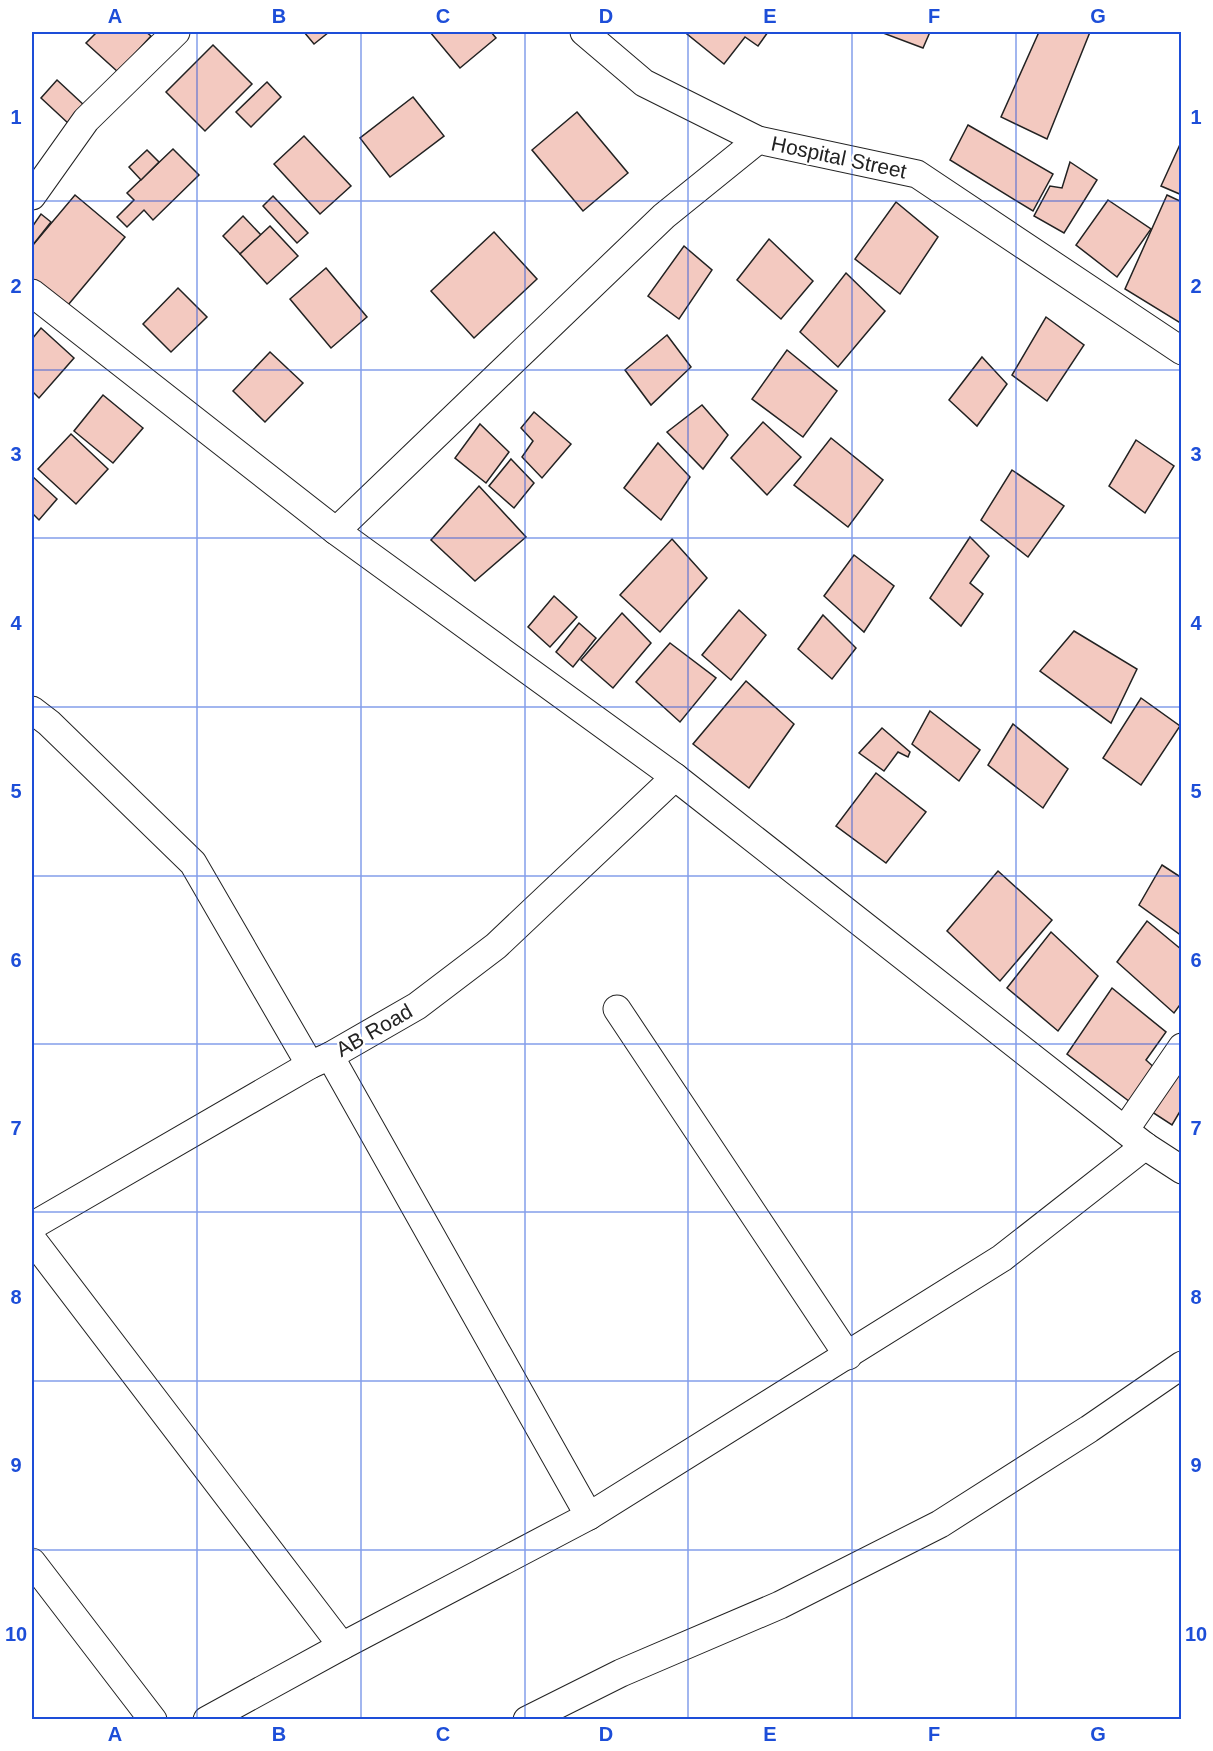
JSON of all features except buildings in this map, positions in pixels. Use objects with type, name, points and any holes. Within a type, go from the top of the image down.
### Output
[{"type":"street","points":[[32,196],[86,120],[176,32]]},
{"type":"street","name":"Hospital Street","points":[[584,32],[644,83],[758,140],[917,174],[1182,351]]},
{"type":"street","points":[[336,531],[664,216],[758,140]]},
{"type":"street","points":[[32,293],[336,531],[675,777],[1135,1138],[1182,1170]]},
{"type":"street","points":[[37,723],[193,862],[320,1060],[589,1516]]},
{"type":"street","name":"AB Road","points":[[32,1226],[417,1006],[496,946],[675,777]]},
{"type":"street","points":[[617,1009],[848,1356]]},
{"type":"street","points":[[207,1719],[589,1516],[1002,1258],[1135,1138],[1182,1047]]},
{"type":"street","points":[[32,1239],[342,1646]]},
{"type":"street","points":[[527,1719],[568,1710],[621,1673],[780,1605],[940,1524],[1089,1429],[1182,1365]]},
{"type":"street","points":[[32,1562],[153,1719]]}]
